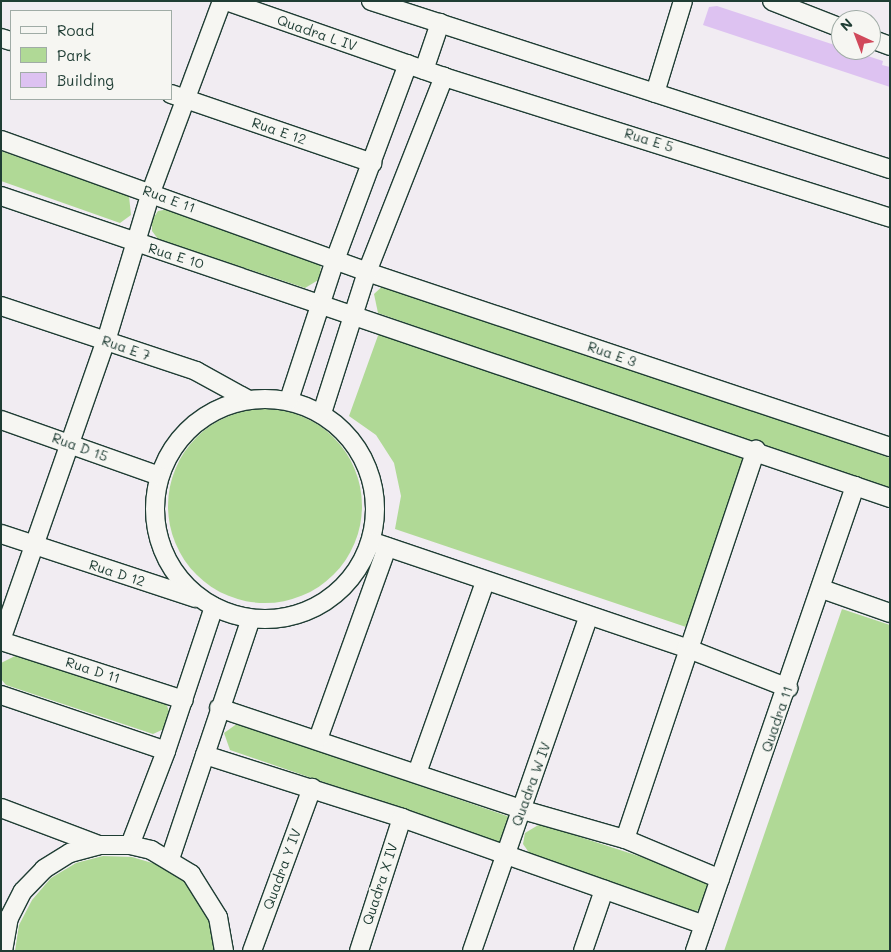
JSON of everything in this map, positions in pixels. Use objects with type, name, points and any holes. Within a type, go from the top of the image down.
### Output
[{"type":"street","points":[[1,641],[138,244],[178,96],[222,1]]},
{"type":"street","name":"Quadra L IV","points":[[226,1],[275,10],[416,67]]},
{"type":"street","points":[[371,1],[890,169]]},
{"type":"street","points":[[655,92],[683,1]]},
{"type":"street","points":[[772,1],[831,24]]},
{"type":"street","points":[[289,400],[335,260],[373,163],[416,67],[440,23]]},
{"type":"street","name":"Rua E 5","points":[[416,67],[890,218]]},
{"type":"street","points":[[322,413],[352,313],[444,76]]},
{"type":"street","name":"Rua E 12","points":[[178,96],[373,163]]},
{"type":"street","name":"Rua E 11","points":[[1,140],[151,192],[335,260]]},
{"type":"street","name":"Rua E 10","points":[[1,196],[138,244],[321,302],[756,449],[890,498]]},
{"type":"street","name":"Rua E 3","points":[[335,260],[890,448]]},
{"type":"street","name":"Rua E 7","points":[[1,306],[196,371],[247,399]]},
{"type":"street","points":[[130,845],[184,700],[207,603],[176,575],[160,545],[154,511],[159,476],[178,440],[208,413],[247,399],[289,400],[322,413],[347,433],[365,459],[375,489],[380,544],[318,739]]},
{"type":"street","name":"Rua D 15","points":[[1,420],[71,442],[159,476]]},
{"type":"street","points":[[625,839],[686,648],[756,449]]},
{"type":"street","name":"Quadra 11","points":[[695,951],[788,688],[855,486]]},
{"type":"street","name":"Rua D 12","points":[[1,534],[251,619]]},
{"type":"street","points":[[380,544],[485,582],[686,648],[788,688]]},
{"type":"street","points":[[170,859],[219,708],[251,619],[290,616],[320,604],[355,572],[380,544]]},
{"type":"street","points":[[417,773],[485,582]]},
{"type":"street","points":[[822,589],[890,613]]},
{"type":"street","name":"Quadra W IV","points":[[472,951],[504,856],[523,810],[588,617]]},
{"type":"street","name":"Rua D 11","points":[[1,641],[184,700]]},
{"type":"street","points":[[1,694],[166,751]]},
{"type":"street","points":[[219,708],[318,739],[523,810],[625,839],[720,879]]},
{"type":"street","points":[[205,755],[402,818],[504,856],[704,925]]},
{"type":"street","name":"Quadra Y IV","points":[[252,951],[312,788]]},
{"type":"street","points":[[1,808],[99,845]]},
{"type":"street","name":"Quadra X IV","points":[[359,951],[402,818]]},
{"type":"street","points":[[3,951],[5,917],[23,891],[44,869],[70,853],[99,845],[130,845],[170,859],[207,894],[218,916],[224,951]]},
{"type":"street","points":[[583,951],[604,890]]},
{"type":"green space","points":[[1,151],[129,196],[131,215],[120,223],[1,181]]},
{"type":"green space","points":[[169,209],[321,262],[320,279],[305,288],[158,239],[152,231],[152,220],[158,211]]},
{"type":"green space","points":[[388,281],[890,458],[890,494],[378,313],[374,294]]},
{"type":"green space","points":[[380,330],[747,457],[689,628],[395,529],[401,496],[394,463],[376,435],[349,416]]},
{"type":"green space","points":[[265,409],[293,413],[311,421],[326,431],[340,445],[350,460],[358,478],[362,506],[358,534],[350,552],[340,567],[326,581],[311,591],[293,599],[265,603],[237,599],[219,591],[204,581],[190,567],[180,552],[172,534],[168,506],[172,478],[180,460],[190,445],[204,431],[219,421],[237,413]]},
{"type":"green space","points":[[842,609],[890,625],[890,951],[724,951]]},
{"type":"green space","points":[[17,655],[166,703],[170,714],[164,729],[153,734],[6,685],[1,679],[1,663]]},
{"type":"green space","points":[[238,723],[510,817],[501,843],[230,750],[224,733]]},
{"type":"green space","points":[[540,824],[700,876],[709,885],[704,908],[693,912],[530,854],[523,844],[525,833]]},
{"type":"green space","points":[[103,856],[132,857],[159,865],[183,881],[201,903],[212,929],[215,951],[15,951],[19,925],[32,900],[51,878],[76,863]]},
{"type":"building","points":[[717,6],[831,44],[831,60],[883,61],[882,65],[890,67],[890,87],[703,25],[709,7]]}]
